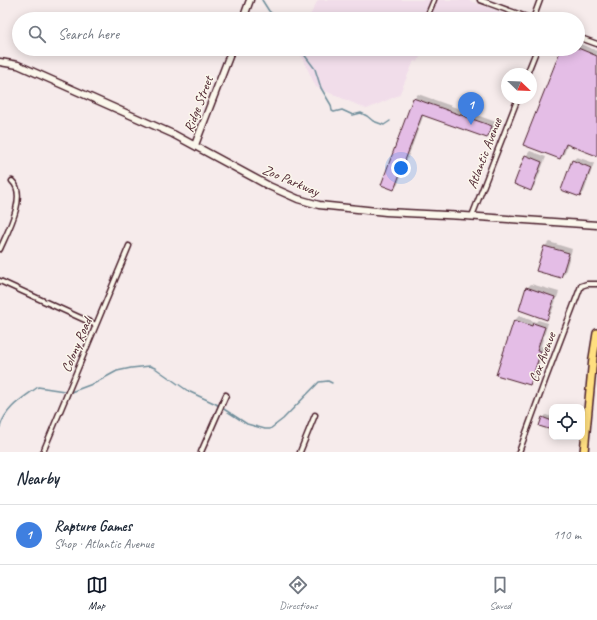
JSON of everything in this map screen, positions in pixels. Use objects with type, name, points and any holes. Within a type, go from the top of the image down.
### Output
[{"type":"main road","points":[[246,12],[250,0]]},
{"type":"main road","name":"Ridge Street","points":[[194,145],[229,56]]},
{"type":"main road","name":"Zoo Parkway","points":[[0,62],[18,65],[146,121],[298,200],[319,205],[386,212],[472,216],[597,225]]},
{"type":"main road","points":[[584,452],[593,358],[597,333]]},
{"type":"street","points":[[429,12],[434,0]]},
{"type":"street","points":[[480,0],[513,12]]},
{"type":"street","points":[[535,12],[540,0]]},
{"type":"street","points":[[585,40],[597,44]]},
{"type":"street","points":[[529,68],[534,56]]},
{"type":"street","name":"Atlantic Avenue","points":[[472,216],[516,104]]},
{"type":"street","points":[[0,249],[16,210],[18,190],[12,181]]},
{"type":"street","name":"Colony Road","points":[[43,452],[129,246]]},
{"type":"street","points":[[0,281],[96,325]]},
{"type":"street","name":"Cox Avenue","points":[[519,452],[581,286],[587,284],[597,284]]},
{"type":"street","points":[[201,452],[226,395]]},
{"type":"street","points":[[300,452],[315,415]]},
{"type":"shaded area","points":[[318,0],[468,0],[500,12],[312,12]]},
{"type":"shaded area","points":[[301,56],[420,56],[418,62],[414,61],[399,95],[367,109],[316,87]]},
{"type":"building","points":[[585,51],[597,56],[597,156],[566,144],[560,159],[523,145],[558,56],[585,56]]},
{"type":"building","points":[[413,98],[492,126],[487,138],[422,115],[394,190],[381,185]]},
{"type":"building","points":[[525,155],[542,162],[531,191],[514,184]]},
{"type":"building","points":[[572,160],[591,168],[580,197],[561,190]]},
{"type":"building","points":[[544,246],[569,253],[561,278],[536,271]]},
{"type":"building","points":[[526,287],[555,297],[547,320],[519,310]]},
{"type":"building","points":[[514,320],[532,326],[533,323],[545,327],[537,350],[541,351],[530,385],[496,375]]},
{"type":"building","points":[[542,417],[549,420],[549,429],[539,426]]},
{"type":"waterway","points":[[262,0],[270,12]]},
{"type":"waterway","points":[[305,56],[315,69],[321,88],[331,105],[332,111],[342,110],[353,115],[361,113],[373,121],[384,125],[390,121]]},
{"type":"waterway","points":[[0,427],[10,409],[38,387],[71,392],[95,383],[117,371],[131,368],[150,366],[155,368],[188,391],[216,404],[247,424],[265,429],[270,429],[283,419],[319,382],[328,381],[332,383]]},
{"type":"place","name":"Rapture Games","points":[[471,125]]}]
